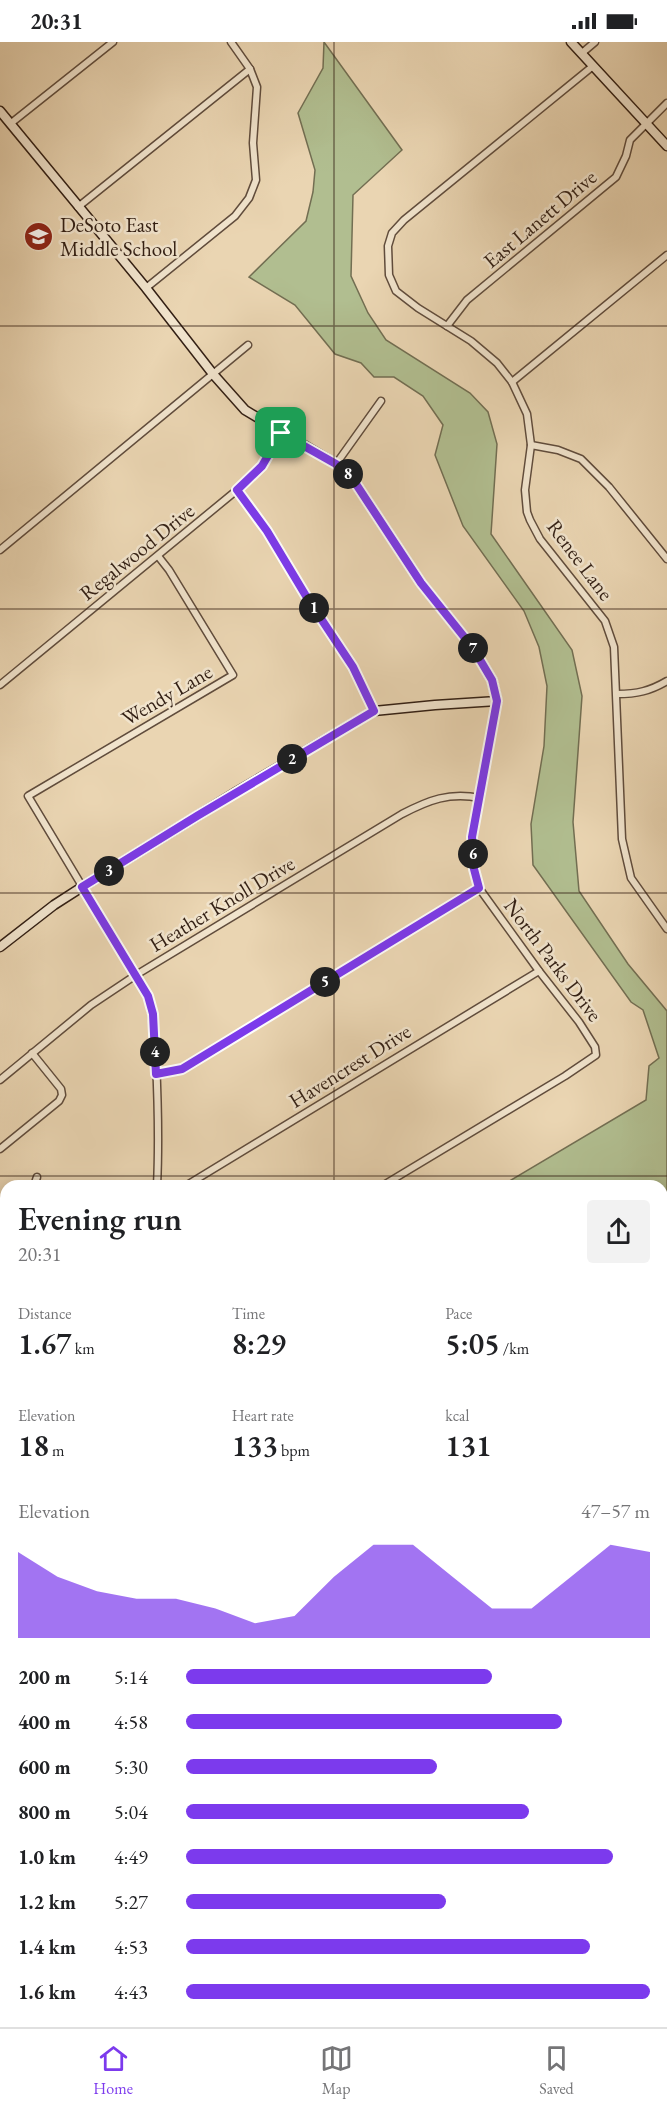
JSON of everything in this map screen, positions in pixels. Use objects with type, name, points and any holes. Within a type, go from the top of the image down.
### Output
[{"type":"street","points":[[10,124],[113,42]]},
{"type":"street","points":[[146,288],[235,216],[249,198],[256,180],[253,143],[257,87],[250,69],[231,42]]},
{"type":"street","points":[[571,42],[667,146]]},
{"type":"street","points":[[582,53],[595,42]]},
{"type":"street","name":"Renee Lane","points":[[593,66],[404,220],[392,233],[388,246],[387,263],[396,291],[418,308],[471,341],[497,363],[512,382],[527,414],[531,445],[525,490],[527,512],[540,539],[605,621],[614,647],[622,839],[631,879],[667,929]]},
{"type":"street","points":[[78,207],[250,69]]},
{"type":"street","name":"East Lanett Drive","points":[[447,326],[467,300],[616,177],[626,156],[630,140],[667,103]]},
{"type":"street","name":"North Parks Drive","points":[[0,111],[146,288],[213,374],[245,410],[336,464],[354,481],[421,583],[473,648],[492,680],[497,701],[472,837],[474,869],[479,888],[579,1022],[596,1047],[596,1055],[566,1076],[392,1180]]},
{"type":"street","points":[[512,382],[667,255]]},
{"type":"street","points":[[0,550],[248,345]]},
{"type":"street","points":[[336,464],[381,400]]},
{"type":"street","name":"Regalwood Drive","points":[[0,685],[237,490],[262,466],[281,433]]},
{"type":"street","points":[[531,445],[558,450],[581,459],[609,487],[667,559]]},
{"type":"street","points":[[237,490],[267,531],[353,667],[374,711]]},
{"type":"street","name":"Wendy Lane","points":[[82,887],[28,796],[233,675],[169,570],[158,556]]},
{"type":"street","points":[[617,694],[637,694],[651,690],[667,681]]},
{"type":"street","points":[[0,947],[54,905],[82,887],[226,798],[374,711],[497,701]]},
{"type":"street","name":"Heather Knoll Drive","points":[[0,1080],[91,1005],[136,975],[402,814],[430,800],[459,795],[480,798]]},
{"type":"street","points":[[82,887],[148,996],[153,1014],[159,1150],[157,1180]]},
{"type":"street","points":[[156,1074],[182,1069],[479,888]]},
{"type":"street","name":"Havencrest Drive","points":[[195,1180],[539,971]]},
{"type":"street","points":[[0,1149],[59,1101],[62,1095],[61,1089],[32,1053]]},
{"type":"green space","points":[[324,42],[402,150],[353,195],[351,276],[368,313],[386,340],[470,393],[488,412],[497,444],[491,534],[572,650],[582,696],[573,822],[579,891],[628,964],[667,1011],[667,1180],[511,1180],[646,1100],[649,1066],[659,1058],[643,1010],[631,1002],[533,865],[531,824],[544,746],[547,686],[539,647],[524,611],[463,526],[435,455],[443,425],[423,396],[394,377],[374,377],[361,363],[335,354],[295,305],[249,277],[306,221],[313,192],[315,170],[298,113],[323,68]]},
{"type":"place","name":"DeSoto East Middle School","points":[[39,237]]},
{"type":"route","points":[[281,433],[336,464],[354,481],[421,583],[473,648],[492,680],[497,701],[472,837],[474,869],[479,888],[182,1069],[156,1074],[153,1014],[148,996],[82,887],[374,711],[353,667],[267,531],[237,490],[262,466],[281,433]]}]
